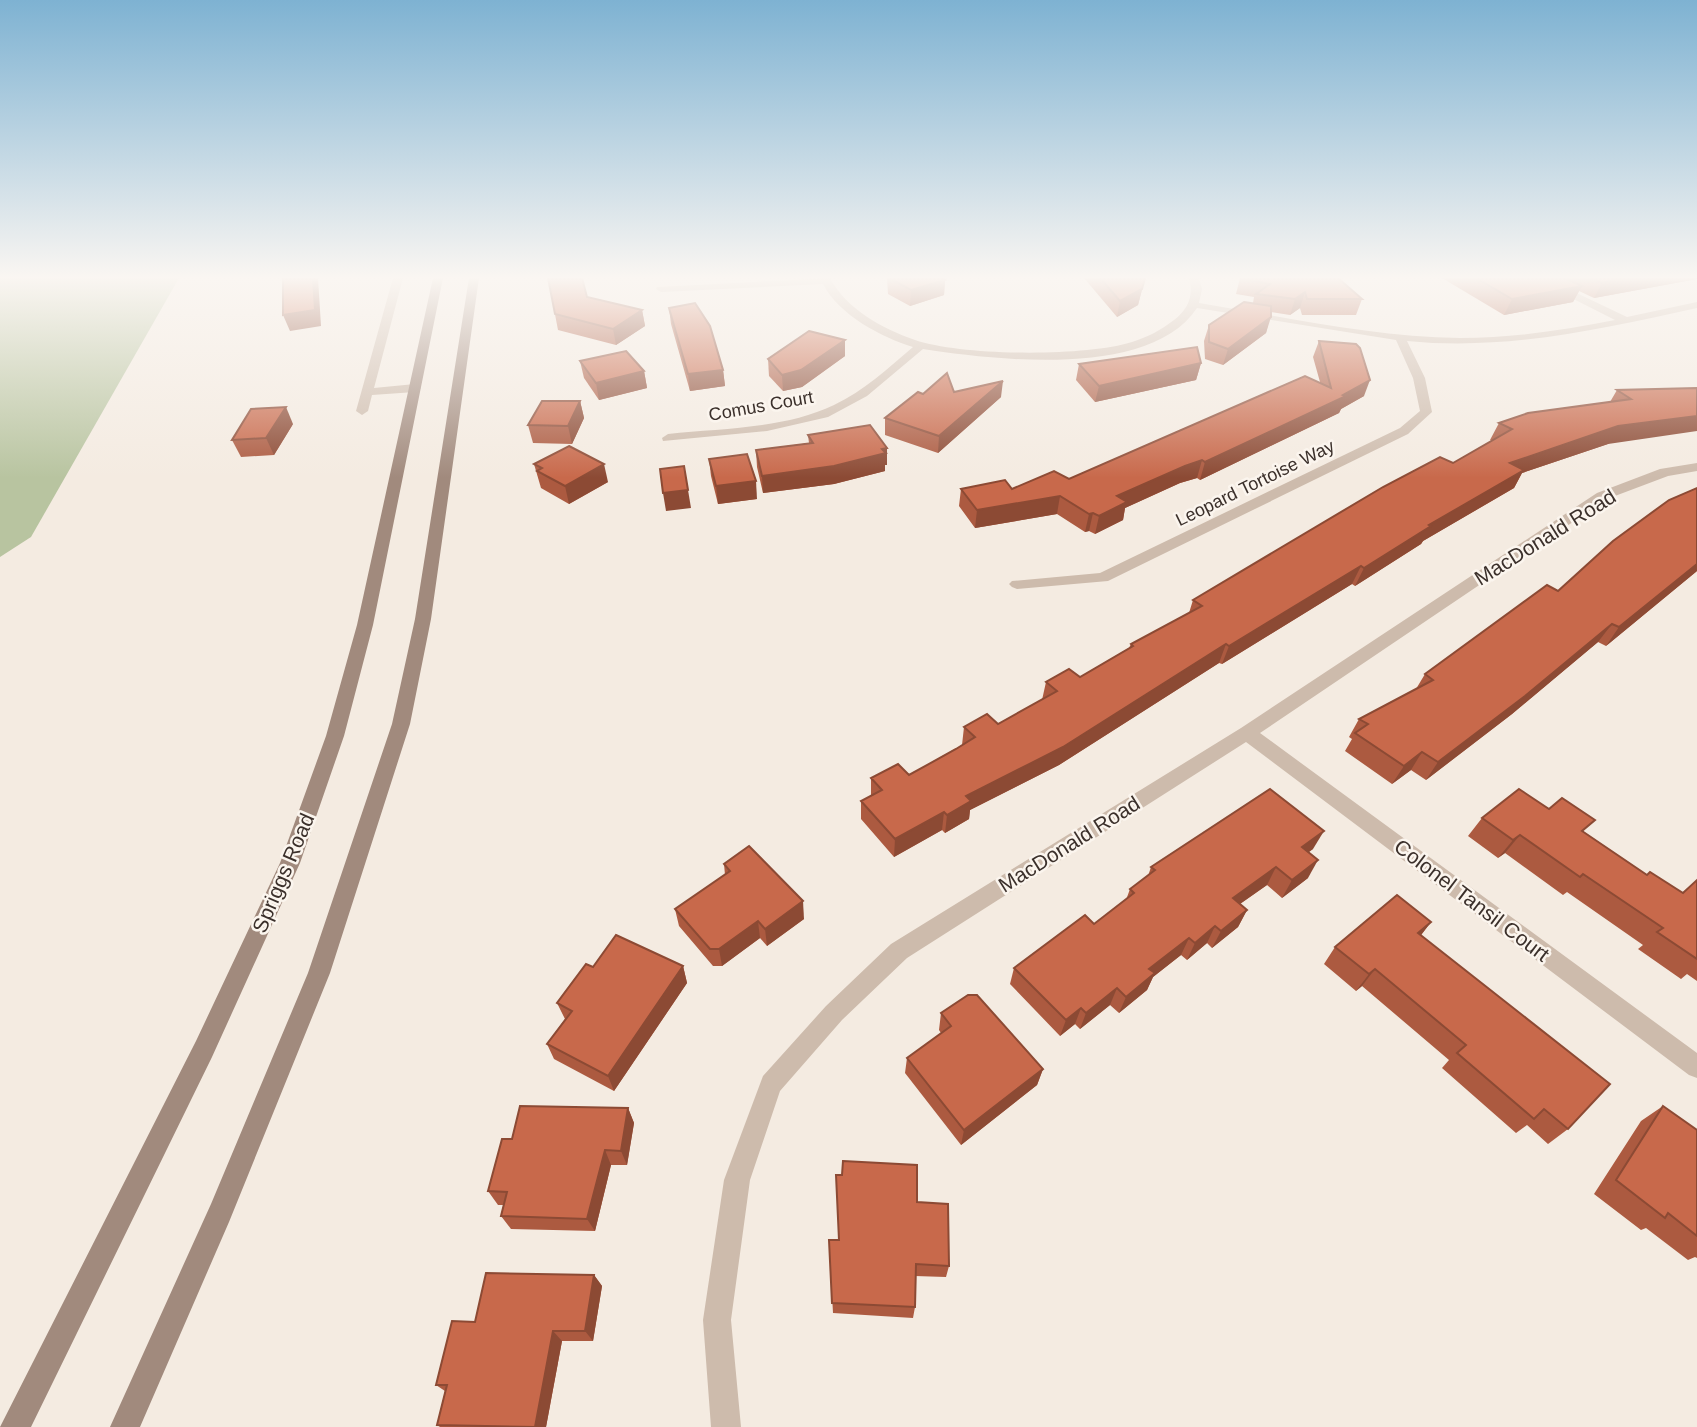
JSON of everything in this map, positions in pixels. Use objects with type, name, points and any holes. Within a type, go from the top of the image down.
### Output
[{"type":"main road","name":"Spriggs Road","points":[[15,1427],[204,1049],[290,863],[335,736],[365,625],[424,345]]},
{"type":"main road","points":[[125,1427],[220,1213],[319,973],[401,724],[423,619],[464,345]]},
{"type":"street","points":[[362,411],[380,345]]},
{"type":"street","points":[[921,345],[1003,355],[1068,356],[1135,345]]},
{"type":"street","name":"Comus Court","points":[[668,438],[788,422],[824,414],[856,398],[921,345]]},
{"type":"street","name":"Leopard Tortoise Way","points":[[1017,584],[1103,578],[1404,431],[1426,412],[1419,378],[1403,345]]},
{"type":"street","points":[[368,392],[415,388]]},
{"type":"street","name":"MacDonald Road","points":[[726,1427],[717,1320],[737,1180],[771,1084],[834,1013],[899,951],[1247,733],[1602,496],[1665,472],[1697,467]]},
{"type":"street","name":"Colonel Tansil Court","points":[[1247,733],[1697,1067]]},
{"type":"green space","points":[[0,345],[141,345],[31,537],[0,557]]},
{"type":"building","points":[[680,345],[715,345],[723,370],[688,374]]},
{"type":"building","points":[[789,345],[838,345],[801,370],[782,375],[768,359]]},
{"type":"building","points":[[1216,345],[1234,345],[1228,349]]},
{"type":"building","points":[[1320,345],[1357,345],[1370,380],[1343,395],[1346,396],[1205,462],[1202,460],[1185,466],[1117,496],[1127,502],[1099,516],[1089,514],[1060,496],[977,510],[961,489],[1005,480],[1012,489],[1054,471],[1069,479],[1305,376],[1331,388]]},
{"type":"building","points":[[1197,347],[1201,363],[1099,386],[1079,364]]},
{"type":"building","points":[[626,351],[644,371],[596,383],[580,361]]},
{"type":"building","points":[[947,373],[954,392],[1003,381],[939,436],[885,418],[918,392],[923,394]]},
{"type":"building","points":[[1697,388],[1697,416],[1618,426],[1510,463],[1524,470],[1429,525],[1431,526],[1364,568],[1361,566],[1229,646],[1226,644],[1063,747],[966,796],[971,801],[947,815],[944,812],[895,839],[861,801],[882,790],[871,778],[898,764],[909,775],[956,749],[975,737],[964,727],[987,714],[998,724],[1057,691],[1046,682],[1069,669],[1080,677],[1133,646],[1131,644],[1202,606],[1193,600],[1383,487],[1440,457],[1453,463],[1512,429],[1499,423],[1528,413],[1631,399],[1617,390]]},
{"type":"building","points":[[542,401],[580,401],[568,426],[528,425]]},
{"type":"building","points":[[286,407],[266,438],[232,440],[251,409]]},
{"type":"building","points":[[870,425],[887,448],[882,449],[886,453],[834,466],[762,476],[756,450],[813,443],[808,435]]},
{"type":"building","points":[[569,446],[604,464],[565,486],[537,471],[542,468],[534,464]]},
{"type":"building","points":[[747,454],[756,481],[716,486],[709,459]]},
{"type":"building","points":[[684,466],[688,490],[663,493],[660,469]]},
{"type":"building","points":[[1697,488],[1697,564],[1619,627],[1612,624],[1525,696],[1438,762],[1422,752],[1404,766],[1355,733],[1368,724],[1359,719],[1433,680],[1425,674],[1547,585],[1558,591],[1613,541],[1669,500]]},
{"type":"building","points":[[1270,789],[1324,831],[1302,847],[1318,860],[1292,880],[1276,867],[1233,898],[1247,910],[1221,931],[1215,926],[1195,943],[1189,938],[1149,969],[1155,973],[1126,997],[1117,988],[1086,1013],[1081,1008],[1066,1020],[1014,968],[1085,915],[1094,924],[1134,893],[1130,889],[1155,870],[1151,867]]},
{"type":"building","points":[[1519,789],[1549,809],[1562,798],[1595,820],[1582,831],[1647,875],[1650,872],[1683,893],[1697,880],[1697,959],[1657,932],[1663,928],[1583,874],[1580,877],[1520,835],[1513,840],[1482,818]]},
{"type":"building","points":[[749,846],[803,901],[765,929],[758,921],[719,949],[710,949],[675,909],[730,871],[724,864]]},
{"type":"building","points":[[1397,895],[1431,922],[1418,933],[1610,1084],[1568,1129],[1544,1109],[1534,1119],[1457,1053],[1466,1045],[1375,969],[1369,974],[1335,947]]},
{"type":"building","points":[[616,935],[683,966],[608,1076],[547,1044],[572,1011],[557,1003],[586,964],[593,967]]},
{"type":"building","points":[[968,995],[977,995],[1043,1069],[964,1130],[907,1058],[951,1026],[941,1013]]},
{"type":"building","points":[[520,1106],[628,1108],[621,1151],[605,1150],[587,1219],[501,1216],[507,1192],[488,1191],[502,1139],[512,1139]]},
{"type":"building","points":[[1663,1106],[1697,1130],[1697,1236],[1668,1213],[1665,1218],[1616,1180]]},
{"type":"building","points":[[843,1161],[917,1165],[917,1202],[948,1204],[949,1266],[916,1264],[915,1307],[832,1303],[829,1240],[839,1240],[836,1175],[842,1175]]},
{"type":"building","points":[[486,1273],[594,1275],[585,1331],[553,1331],[535,1427],[437,1425],[447,1385],[436,1385],[452,1321],[475,1322]]}]
